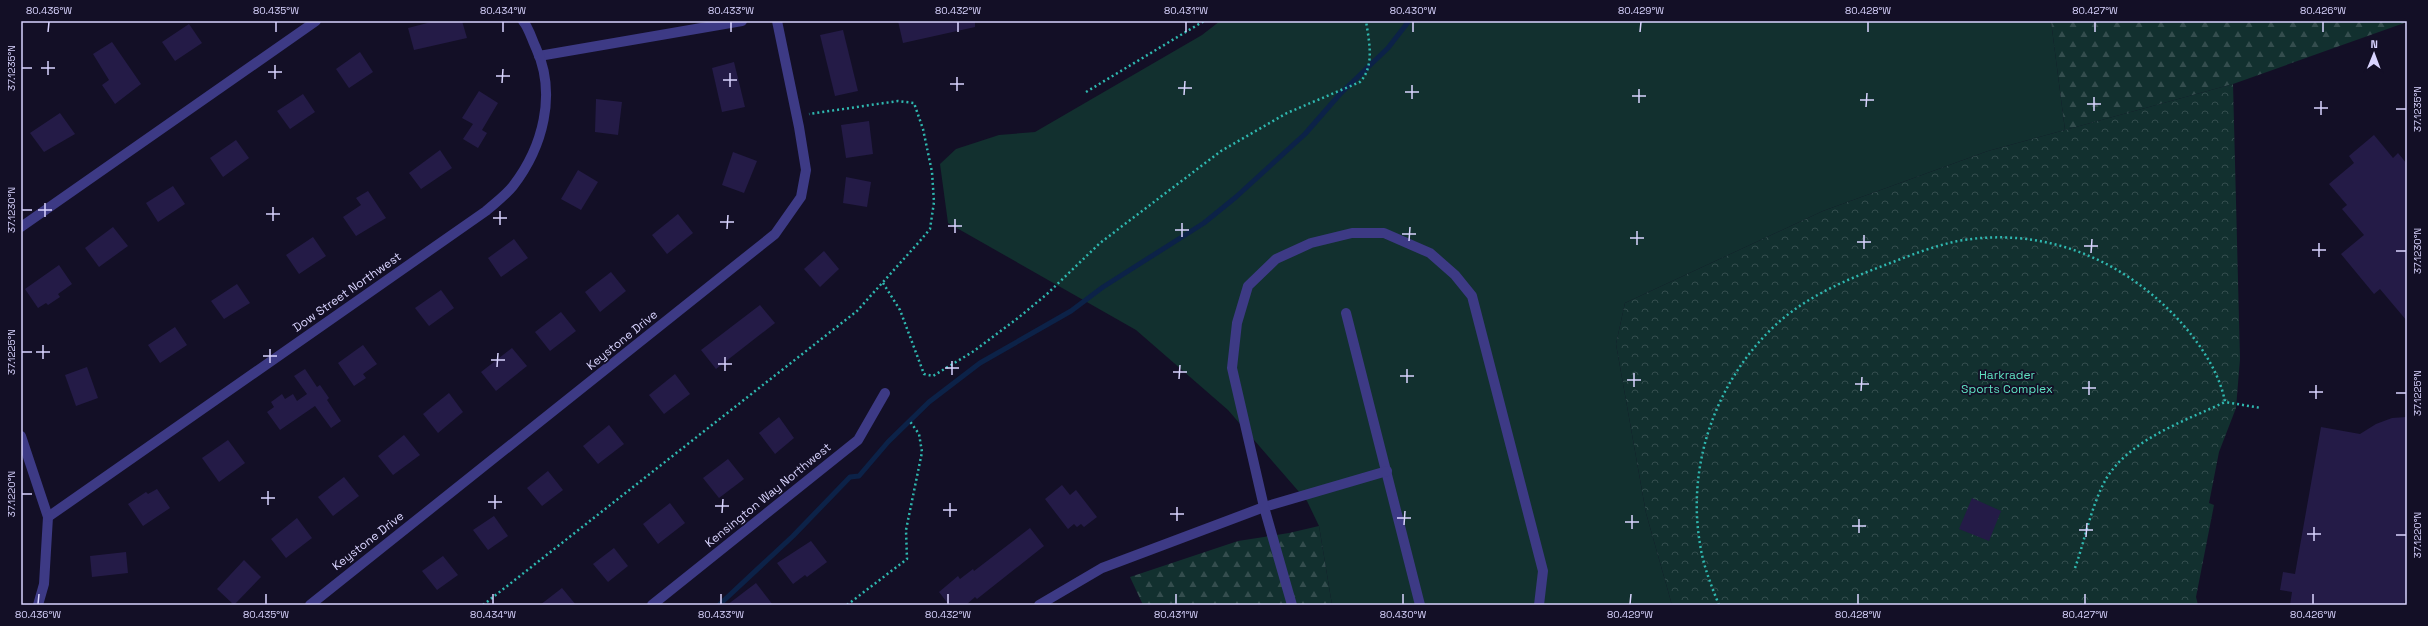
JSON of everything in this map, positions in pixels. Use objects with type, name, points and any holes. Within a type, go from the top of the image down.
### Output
[{"type":"street","points":[[21,227],[316,21]]},
{"type":"street","name":"Dow Street Northwest","points":[[48,516],[486,211],[513,187],[532,157],[545,119],[547,84],[540,56],[523,21]]},
{"type":"street","points":[[540,56],[742,21]]},
{"type":"street","name":"Keystone Drive","points":[[310,605],[775,234],[801,197],[806,170],[797,116],[777,21]]},
{"type":"street","points":[[1292,605],[1264,507],[1232,368],[1237,323],[1248,286],[1276,258],[1311,243],[1352,233],[1384,233],[1430,253],[1455,275],[1472,296],[1543,571],[1539,605]]},
{"type":"street","points":[[1346,313],[1420,605]]},
{"type":"street","name":"Kensington Way Northwest","points":[[652,605],[858,440],[885,393]]},
{"type":"street","points":[[21,436],[48,516],[44,584],[38,605]]},
{"type":"street","points":[[1039,605],[1102,568],[1264,507],[1387,471]]},
{"type":"path","points":[[1086,92],[1204,21]]},
{"type":"path","points":[[883,284],[890,290],[900,310],[924,374],[933,376],[974,351],[1018,318],[1047,294],[1100,243],[1220,151],[1293,110],[1360,82],[1366,75],[1369,63],[1366,21]]},
{"type":"path","points":[[482,605],[857,311],[883,284],[930,230],[933,217],[932,172],[917,108],[914,102],[898,100],[797,116]]},
{"type":"path","points":[[1720,605],[1708,576],[1700,544],[1697,510],[1698,477],[1704,444],[1726,387],[1743,361],[1761,339],[1781,320],[1829,289],[1865,273],[1930,248],[1957,241],[1985,238],[2016,238],[2048,242],[2085,253],[2119,269],[2149,290],[2176,317],[2201,349],[2218,380],[2225,402]]},
{"type":"path","points":[[2075,568],[2106,480],[2119,464],[2142,444],[2225,402],[2261,408]]},
{"type":"path","points":[[847,605],[907,559],[906,530],[922,452],[919,434],[909,420]]},
{"type":"green space","points":[[1220,21],[2051,21],[2065,130],[1988,151],[1823,211],[1625,303],[1616,344],[1646,513],[1672,605],[1332,605],[1319,526],[1307,501],[1228,410],[1136,330],[948,223],[940,164],[956,149],[999,135],[1035,132],[1202,35]]},
{"type":"green space","points":[[2051,21],[2407,22],[2233,84],[2065,130]]},
{"type":"green space","name":"Harkrader Sports Complex","points":[[2233,84],[2240,359],[2236,408],[2219,452],[2209,503],[2214,505],[2196,597],[2198,605],[1672,605],[1646,513],[1616,344],[1625,303],[1823,211],[1988,151]]},
{"type":"green space","points":[[1319,526],[1332,605],[1143,605],[1130,577],[1238,541],[1289,533]]},
{"type":"building","points":[[435,21],[462,21],[467,38],[414,50],[408,28]]},
{"type":"building","points":[[898,21],[975,21],[975,27],[903,43]]},
{"type":"building","points":[[189,24],[202,43],[175,61],[162,42]]},
{"type":"building","points":[[843,30],[858,91],[835,96],[820,35]]},
{"type":"building","points":[[112,42],[141,84],[115,104],[102,85],[109,80],[93,54]]},
{"type":"building","points":[[360,52],[373,72],[349,88],[336,69]]},
{"type":"building","points":[[734,62],[745,107],[722,112],[712,68]]},
{"type":"building","points":[[479,91],[498,103],[482,130],[487,133],[478,148],[463,139],[473,124],[462,118]]},
{"type":"building","points":[[303,94],[315,112],[290,129],[277,111]]},
{"type":"building","points":[[596,99],[622,102],[618,135],[595,132]]},
{"type":"building","points":[[60,113],[75,134],[44,152],[30,133]]},
{"type":"building","points":[[869,121],[873,154],[846,158],[841,125]]},
{"type":"building","points":[[2374,135],[2393,158],[2398,153],[2407,164],[2407,321],[2380,289],[2374,294],[2341,254],[2364,235],[2342,209],[2347,205],[2329,184],[2354,163],[2349,156]]},
{"type":"building","points":[[236,140],[249,158],[223,177],[210,158]]},
{"type":"building","points":[[440,150],[452,168],[421,189],[409,173]]},
{"type":"building","points":[[733,152],[757,161],[744,193],[722,185]]},
{"type":"building","points":[[578,170],[598,182],[581,210],[561,199]]},
{"type":"building","points":[[846,177],[871,182],[867,207],[843,203]]},
{"type":"building","points":[[173,186],[185,204],[158,222],[146,203]]},
{"type":"building","points":[[368,191],[386,218],[356,236],[343,217],[361,205],[356,198]]},
{"type":"building","points":[[678,214],[693,233],[667,254],[652,235]]},
{"type":"building","points":[[113,227],[128,246],[99,267],[85,248]]},
{"type":"building","points":[[313,237],[326,256],[299,274],[286,255]]},
{"type":"building","points":[[514,239],[528,258],[501,277],[488,258]]},
{"type":"building","points":[[824,251],[839,269],[820,287],[804,269]]},
{"type":"building","points":[[59,265],[72,284],[58,294],[60,297],[48,305],[46,303],[38,308],[25,289]]},
{"type":"building","points":[[611,272],[626,291],[600,312],[585,292]]},
{"type":"building","points":[[237,284],[250,303],[224,319],[211,301]]},
{"type":"building","points":[[441,290],[454,308],[429,326],[415,308]]},
{"type":"building","points":[[760,305],[775,323],[716,369],[701,350]]},
{"type":"building","points":[[561,312],[576,331],[550,351],[535,332]]},
{"type":"building","points":[[175,327],[187,345],[160,363],[148,345]]},
{"type":"building","points":[[363,345],[377,364],[363,374],[366,378],[354,386],[338,363]]},
{"type":"building","points":[[512,348],[527,366],[496,391],[481,372]]},
{"type":"building","points":[[87,367],[98,398],[76,406],[65,375]]},
{"type":"building","points":[[305,369],[317,387],[320,385],[329,398],[327,400],[341,421],[331,428],[315,406],[280,430],[267,412],[274,407],[271,402],[282,394],[285,399],[293,394],[297,401],[307,394],[294,376]]},
{"type":"building","points":[[675,374],[690,394],[664,414],[649,395]]},
{"type":"building","points":[[449,393],[463,412],[438,433],[423,414]]},
{"type":"building","points":[[779,417],[794,438],[775,454],[759,433]]},
{"type":"building","points":[[2407,417],[2407,588],[2404,605],[2290,605],[2292,592],[2280,590],[2283,572],[2295,574],[2321,427],[2360,434],[2376,424],[2392,418]]},
{"type":"building","points":[[609,425],[624,444],[598,464],[583,446]]},
{"type":"building","points":[[404,435],[420,455],[393,475],[378,456]]},
{"type":"building","points":[[228,440],[245,463],[219,482],[202,458]]},
{"type":"building","points":[[728,459],[744,479],[719,498],[703,478]]},
{"type":"building","points":[[548,471],[563,490],[542,506],[527,488]]},
{"type":"building","points":[[344,477],[359,496],[333,516],[318,497]]},
{"type":"building","points":[[1062,485],[1070,495],[1076,490],[1097,517],[1084,527],[1081,524],[1077,527],[1074,524],[1068,529],[1045,499]]},
{"type":"building","points":[[157,489],[170,508],[143,526],[128,504],[146,492],[148,494]]},
{"type":"building","points":[[1972,498],[2001,511],[1989,541],[1959,529]]},
{"type":"building","points":[[670,503],[685,523],[658,544],[643,524]]},
{"type":"building","points":[[494,516],[508,536],[488,550],[473,530]]},
{"type":"building","points":[[297,518],[312,538],[286,558],[271,539]]},
{"type":"building","points":[[1030,528],[1044,546],[977,599],[975,597],[966,605],[949,605],[939,592],[958,576],[960,579],[973,569],[974,571]]},
{"type":"building","points":[[811,541],[827,562],[807,577],[805,575],[793,584],[777,563]]},
{"type":"building","points":[[614,548],[628,566],[608,582],[593,564]]},
{"type":"building","points":[[126,552],[128,573],[92,577],[90,556]]},
{"type":"building","points":[[443,556],[458,575],[437,590],[422,571]]},
{"type":"building","points":[[244,560],[261,577],[234,605],[217,589]]},
{"type":"building","points":[[756,583],[773,605],[727,605]]},
{"type":"building","points":[[562,588],[576,605],[540,605]]},
{"type":"waterway","points":[[719,605],[793,536],[850,477],[859,476],[888,442],[929,402],[980,363],[1071,311],[1103,287],[1204,223],[1236,197],[1305,134],[1340,94],[1388,48],[1409,21]]}]
